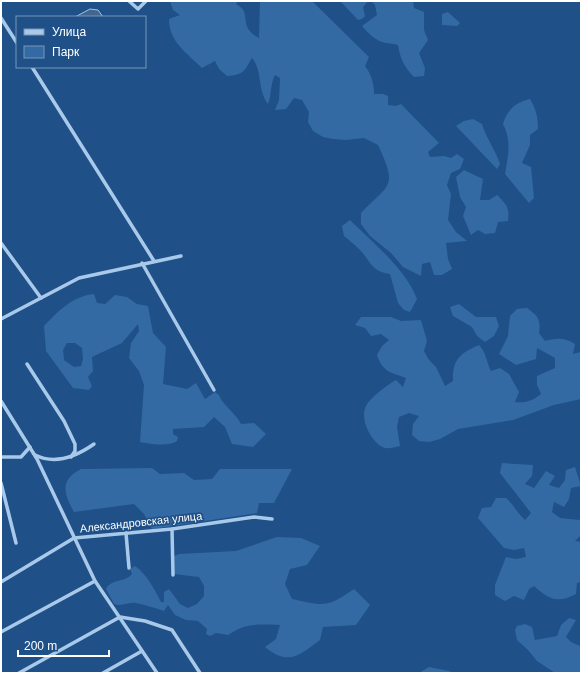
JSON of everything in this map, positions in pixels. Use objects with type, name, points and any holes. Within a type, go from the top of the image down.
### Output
[{"type":"street","points":[[129,1],[138,9],[146,1]]},
{"type":"street","points":[[1,18],[16,41]]},
{"type":"street","points":[[33,68],[154,261]]},
{"type":"street","points":[[1,243],[41,298]]},
{"type":"street","points":[[1,319],[79,278],[99,275],[142,263],[180,256]]},
{"type":"street","points":[[142,263],[214,390]]},
{"type":"street","points":[[27,364],[64,421],[75,444],[75,451],[71,457]]},
{"type":"street","points":[[1,401],[31,448],[95,581],[157,673]]},
{"type":"street","points":[[34,455],[46,458],[71,457],[94,444]]},
{"type":"street","points":[[1,457],[21,456],[31,448]]},
{"type":"street","points":[[1,483],[16,543]]},
{"type":"street","name":"Александровская улица","points":[[1,582],[74,538],[172,529],[254,517],[272,519]]},
{"type":"street","points":[[172,529],[173,575]]},
{"type":"street","points":[[126,533],[129,568]]},
{"type":"street","points":[[1,632],[95,581]]},
{"type":"street","points":[[19,673],[120,617],[145,621],[172,630],[200,673]]},
{"type":"street","points":[[103,673],[142,651]]},
{"type":"green space","points":[[170,1],[238,1],[236,4],[244,11],[248,29],[259,38],[260,1],[312,1],[369,57],[365,66],[372,79],[374,94],[383,94],[388,96],[388,105],[396,106],[401,104],[439,143],[428,152],[430,157],[444,156],[451,158],[457,154],[464,159],[460,169],[451,173],[447,185],[451,194],[448,220],[456,232],[467,241],[446,243],[448,259],[452,269],[442,275],[434,275],[430,262],[422,264],[421,276],[403,267],[391,253],[370,236],[361,224],[361,213],[379,196],[388,184],[388,170],[378,145],[364,138],[346,140],[323,137],[313,131],[308,122],[309,112],[302,100],[294,98],[286,109],[275,110],[279,100],[280,78],[275,75],[272,82],[268,104],[262,93],[258,69],[252,58],[243,72],[237,75],[227,76],[219,69],[215,61],[202,68],[175,41],[169,19],[180,15],[173,10]]},
{"type":"green space","points":[[340,1],[368,1],[363,7],[365,16],[358,20]]},
{"type":"green space","points":[[371,1],[413,1],[414,8],[424,12],[424,30],[428,40],[419,53],[425,68],[424,76],[414,77],[408,70],[403,62],[398,45],[379,41],[362,26],[377,15],[375,5]]},
{"type":"green space","points":[[448,12],[460,23],[457,26],[442,25],[442,14]]},
{"type":"green space","points":[[530,99],[536,113],[538,129],[530,135],[530,145],[522,163],[531,167],[534,198],[529,203],[505,174],[508,155],[508,136],[503,124],[513,107],[520,102]]},
{"type":"green space","points":[[473,119],[482,124],[496,153],[500,164],[497,169],[456,126],[464,121]]},
{"type":"green space","points":[[464,170],[483,179],[480,200],[489,200],[497,195],[507,206],[508,221],[498,222],[495,233],[485,234],[478,230],[471,235],[463,216],[466,207],[460,197],[456,177]]},
{"type":"green space","points":[[350,220],[388,256],[405,277],[417,299],[410,312],[404,310],[398,303],[390,274],[378,271],[363,253],[344,236],[342,226]]},
{"type":"green space","points":[[94,294],[97,303],[105,304],[115,295],[127,297],[137,304],[148,306],[153,333],[166,347],[163,384],[187,389],[196,383],[205,399],[215,392],[219,395],[223,403],[236,416],[241,424],[254,423],[266,434],[253,447],[232,444],[225,427],[214,417],[204,427],[173,429],[173,434],[178,437],[177,441],[174,443],[149,444],[140,442],[144,385],[139,371],[129,358],[131,343],[139,331],[138,324],[122,343],[92,357],[93,371],[88,377],[92,386],[89,390],[73,388],[46,351],[44,326],[66,305],[86,295]],"holes":[[[67,343],[75,343],[82,348],[83,359],[81,366],[74,367],[64,360],[63,350]]]},
{"type":"green space","points":[[459,304],[476,317],[496,317],[499,326],[494,336],[485,342],[477,336],[472,327],[453,316],[450,307]]},
{"type":"green space","points":[[527,308],[538,318],[540,324],[539,333],[545,341],[564,339],[575,344],[573,354],[581,352],[581,399],[554,405],[513,420],[458,429],[440,439],[429,442],[419,441],[412,435],[413,424],[419,416],[409,413],[399,417],[397,427],[400,446],[385,448],[376,442],[368,430],[364,417],[366,406],[371,399],[396,380],[403,387],[406,378],[388,371],[379,361],[377,355],[382,346],[389,340],[381,334],[371,336],[365,328],[355,325],[361,317],[391,317],[401,321],[421,320],[427,341],[424,351],[429,360],[436,367],[445,386],[453,381],[454,367],[459,358],[467,351],[479,345],[482,348],[491,371],[500,368],[509,374],[519,392],[515,402],[522,402],[532,400],[541,394],[537,385],[537,376],[555,368],[555,358],[537,348],[536,359],[516,365],[499,354],[508,336],[510,316],[517,309]]},
{"type":"green space","points":[[502,463],[533,465],[532,476],[525,484],[534,488],[546,471],[555,476],[549,485],[559,488],[565,480],[566,470],[575,467],[581,486],[571,488],[569,499],[564,507],[554,502],[552,512],[560,518],[579,520],[581,518],[581,535],[575,541],[581,542],[581,582],[577,583],[576,594],[564,599],[554,599],[544,594],[534,586],[529,589],[524,600],[514,596],[505,601],[495,595],[495,585],[506,557],[516,559],[526,557],[524,548],[514,550],[504,548],[478,518],[482,508],[491,507],[496,498],[506,498],[525,520],[531,513],[500,473]]},
{"type":"green space","points":[[152,468],[160,474],[184,473],[194,480],[212,479],[220,469],[292,469],[274,503],[259,503],[257,513],[152,529],[144,514],[134,504],[74,512],[66,493],[66,483],[69,478],[81,469]]},
{"type":"green space","points":[[277,537],[301,538],[320,546],[307,565],[290,569],[285,584],[292,599],[324,604],[337,600],[354,589],[370,605],[356,625],[323,627],[320,640],[306,651],[293,657],[280,656],[265,647],[276,639],[280,625],[252,625],[240,628],[228,635],[216,633],[210,636],[206,634],[207,629],[198,621],[186,620],[175,615],[168,605],[164,611],[136,603],[117,605],[114,604],[106,589],[112,583],[129,577],[132,574],[130,569],[135,566],[146,577],[161,602],[164,602],[164,592],[169,589],[180,604],[188,608],[197,604],[204,596],[204,586],[199,577],[174,574],[174,556],[179,554],[236,551]]},
{"type":"green space","points":[[569,618],[576,620],[566,637],[571,642],[580,646],[581,673],[555,673],[537,661],[517,640],[515,630],[517,626],[525,624],[532,627],[535,640],[557,636],[561,625]]},
{"type":"green space","points":[[429,667],[449,671],[453,673],[419,673]]},
{"type":"shaded area","points":[[90,9],[98,10],[102,16],[77,16]]}]
